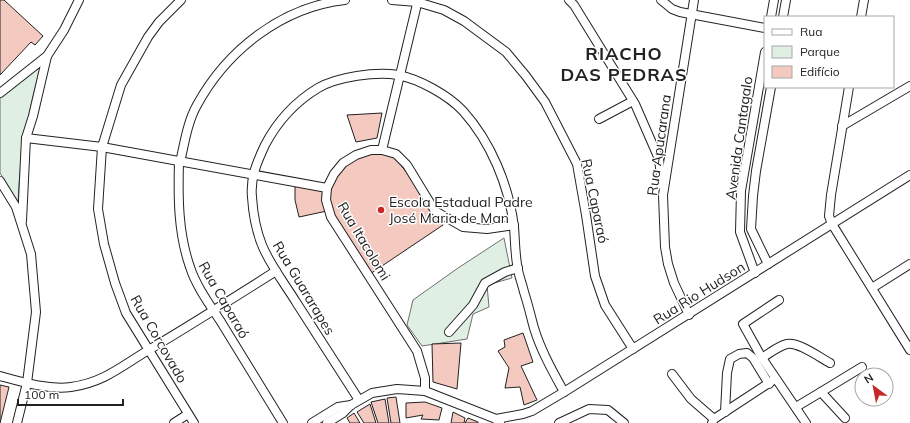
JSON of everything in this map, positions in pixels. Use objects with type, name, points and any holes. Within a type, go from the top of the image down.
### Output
[{"type":"street","points":[[0,93],[47,56],[64,30],[79,0]]},
{"type":"street","name":"Rua Corcovado","points":[[181,0],[159,22],[148,37],[122,85],[102,147],[98,209],[104,244],[114,283],[126,313],[194,423]]},
{"type":"street","name":"Rua Caparaó","points":[[283,423],[214,311],[190,268],[180,224],[178,194],[179,162],[187,131],[196,106],[213,81],[233,57],[256,36],[286,18],[310,8],[345,0]]},
{"type":"street","name":"Rua Caparaó","points":[[392,0],[417,1],[444,10],[464,21],[506,52],[545,102],[576,164],[586,215],[595,276],[603,298],[613,318],[633,349]]},
{"type":"street","points":[[661,0],[672,9],[692,15],[764,28]]},
{"type":"street","name":"Rua Apucarana","points":[[689,314],[674,283],[668,264],[665,248],[663,196],[694,0]]},
{"type":"street","points":[[771,16],[774,0]]},
{"type":"street","points":[[783,16],[786,0]]},
{"type":"street","points":[[861,16],[864,0]]},
{"type":"street","points":[[417,1],[382,150],[396,154],[407,165],[435,210],[463,227],[487,229],[514,225]]},
{"type":"street","points":[[572,2],[633,101],[659,159],[663,196]]},
{"type":"street","points":[[22,225],[26,138],[33,116],[47,56]]},
{"type":"street","name":"Avenida Cantagalo","points":[[755,273],[740,232],[741,191],[764,58]]},
{"type":"street","name":"Rua Guararapes","points":[[359,400],[276,271],[262,246],[254,217],[251,195],[253,174],[260,154],[272,131],[286,114],[302,99],[320,87],[339,80],[382,74],[399,75],[429,86],[447,97],[462,111],[478,130],[502,175],[514,225],[518,268],[535,330],[546,357],[564,392]]},
{"type":"street","points":[[842,126],[910,86]]},
{"type":"street","name":"Avenida Cantagalo","points":[[768,264],[751,229],[756,171],[771,88]]},
{"type":"street","points":[[849,88],[831,195],[829,216],[832,224],[910,350]]},
{"type":"street","points":[[599,119],[633,101]]},
{"type":"street","points":[[26,138],[102,147],[327,188]]},
{"type":"street","name":"Rua Itacolomi","points":[[382,150],[371,150],[356,154],[343,162],[334,174],[327,188],[326,200],[331,217],[417,351],[425,378],[425,391]]},
{"type":"street","name":"Rua Rio Hudson","points":[[499,421],[532,411],[564,392],[910,175]]},
{"type":"street","points":[[0,181],[16,207],[31,254],[36,312],[27,383],[17,423]]},
{"type":"street","points":[[872,288],[910,264]]},
{"type":"street","points":[[449,332],[473,305],[485,283],[496,276],[518,268]]},
{"type":"street","points":[[0,376],[51,387],[70,387],[90,383],[115,372],[276,271]]},
{"type":"street","points":[[779,300],[744,324],[762,358],[796,407],[802,422]]},
{"type":"street","points":[[762,358],[779,347],[788,344],[798,345],[830,363]]},
{"type":"street","points":[[725,412],[727,373],[730,359],[739,354],[747,354],[753,358],[769,384]]},
{"type":"street","points":[[796,407],[854,372]]},
{"type":"street","points":[[672,374],[691,399],[713,421],[776,379]]},
{"type":"street","points":[[327,423],[343,413],[351,405],[372,393],[385,390],[408,389],[425,391],[499,421]]},
{"type":"street","points":[[821,392],[845,418]]},
{"type":"street","points":[[312,423],[338,407],[351,405]]},
{"type":"street","points":[[559,423],[589,409],[608,410],[622,422]]},
{"type":"street","points":[[174,423],[188,414]]},
{"type":"green space","points":[[41,66],[25,133],[18,202],[0,173],[0,98]]},
{"type":"green space","points":[[504,238],[512,278],[487,285],[489,307],[473,314],[467,339],[422,346],[407,325],[413,300]]},
{"type":"building","points":[[0,0],[4,0],[43,36],[35,45],[31,42],[0,75]]},
{"type":"building","points":[[382,113],[377,138],[356,142],[347,115]]},
{"type":"building","points":[[378,150],[395,157],[418,188],[426,195],[443,225],[370,274],[333,219],[326,200],[332,177],[352,159]]},
{"type":"building","points":[[295,185],[325,190],[327,211],[299,217],[295,200]]},
{"type":"building","points":[[523,333],[533,362],[521,366],[537,400],[524,405],[520,387],[505,388],[509,368],[498,351],[505,347],[504,340]]},
{"type":"building","points":[[461,343],[457,389],[433,382],[432,344]]},
{"type":"building","points":[[0,385],[9,387],[0,423]]},
{"type":"building","points":[[396,397],[400,423],[391,423],[387,398]]},
{"type":"building","points":[[385,399],[389,423],[378,423],[371,402]]},
{"type":"building","points":[[425,402],[442,408],[439,420],[421,419],[423,415],[406,418],[406,403]]},
{"type":"building","points":[[370,404],[376,423],[364,423],[357,412]]},
{"type":"building","points":[[453,412],[465,418],[464,423],[451,423]]},
{"type":"building","points":[[354,413],[360,423],[350,423],[347,418]]},
{"type":"building","points":[[468,418],[478,422],[478,423],[465,423]]},
{"type":"place","name":"Escola Estadual Padre José Maria de Man","points":[[381,210]]},
{"type":"district","name":"RIACHO DAS PEDRAS","points":[[624,63]]}]
